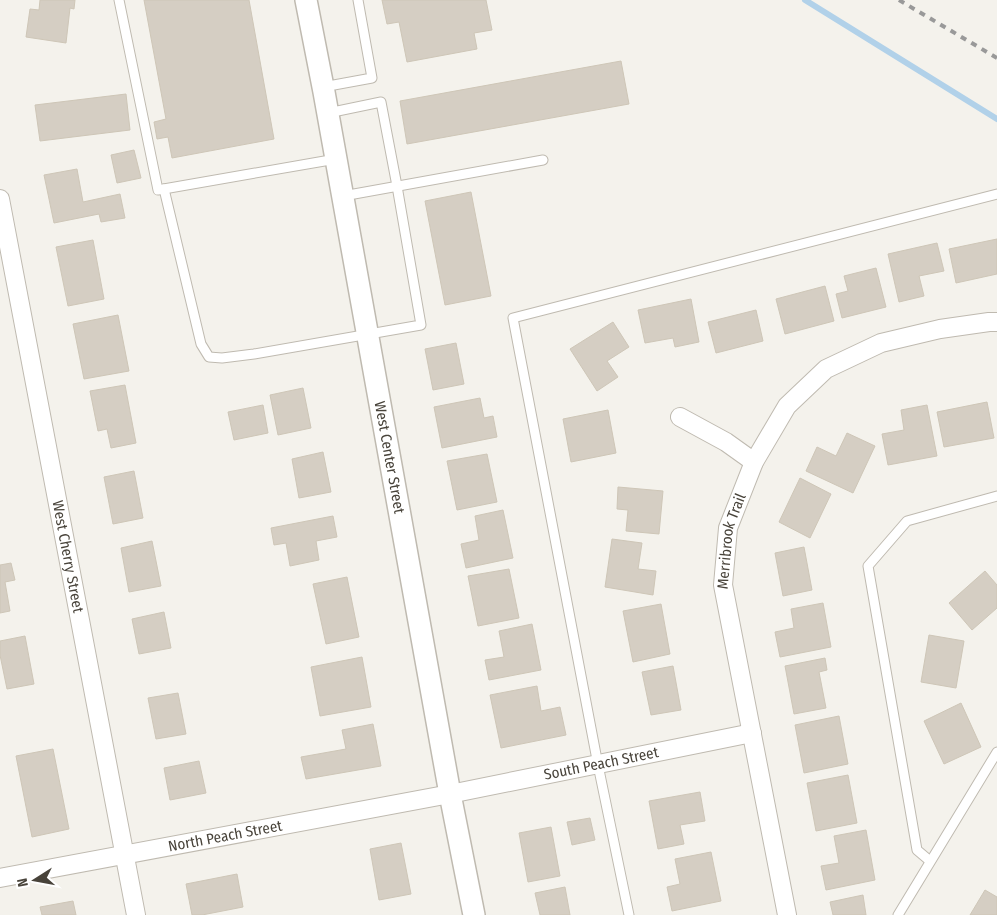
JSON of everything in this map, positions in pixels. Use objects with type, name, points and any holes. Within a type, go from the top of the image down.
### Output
[{"type":"street","name":"West Center Street","points":[[306,0],[450,794],[474,915]]},
{"type":"street","name":"West Cherry Street","points":[[0,199],[136,915]]},
{"type":"street","name":"Merribrook Trail","points":[[787,915],[723,586],[728,528],[754,462],[787,406],[826,369],[880,343],[940,329],[997,322]]},
{"type":"street","points":[[680,417],[726,442],[754,462]]},
{"type":"street","name":"South Peach Street","points":[[450,794],[752,733]]},
{"type":"street","name":"North Peach Street","points":[[0,878],[450,794]]},
{"type":"lane","points":[[119,0],[158,190],[336,159]]},
{"type":"lane","points":[[323,87],[372,78],[358,0]]},
{"type":"lane","points":[[164,189],[201,344],[209,357],[222,358],[254,354],[421,325],[381,102],[328,113]]},
{"type":"lane","points":[[343,196],[543,160]]},
{"type":"lane","points":[[629,915],[598,764],[513,318],[997,194]]},
{"type":"lane","points":[[930,861],[917,850],[868,566],[908,521],[997,496]]},
{"type":"lane","points":[[898,915],[997,752]]},
{"type":"building","points":[[40,0],[75,0],[74,9],[70,8],[66,43],[26,37],[30,9],[39,10]]},
{"type":"building","points":[[144,0],[249,0],[274,139],[172,158],[168,137],[157,139],[154,122],[166,119]]},
{"type":"building","points":[[382,0],[486,0],[492,30],[474,33],[477,49],[407,62],[399,22],[387,24]]},
{"type":"building","points":[[621,61],[629,104],[407,144],[400,101]]},
{"type":"building","points":[[126,94],[130,130],[40,141],[35,105]]},
{"type":"building","points":[[134,150],[141,178],[117,183],[111,155]]},
{"type":"building","points":[[77,169],[83,202],[120,194],[125,218],[101,222],[99,214],[54,223],[44,175]]},
{"type":"building","points":[[471,192],[491,296],[445,305],[425,201]]},
{"type":"building","points":[[997,239],[997,274],[956,283],[949,249]]},
{"type":"building","points":[[93,240],[104,299],[68,306],[56,247]]},
{"type":"building","points":[[937,243],[944,271],[919,276],[924,296],[899,302],[888,254]]},
{"type":"building","points":[[876,268],[886,307],[842,318],[836,294],[848,291],[844,276]]},
{"type":"building","points":[[825,286],[834,321],[785,334],[776,299]]},
{"type":"building","points":[[691,299],[699,342],[675,347],[673,338],[645,343],[638,310]]},
{"type":"building","points":[[756,310],[763,341],[716,353],[708,322]]},
{"type":"building","points":[[118,315],[129,371],[84,379],[73,324]]},
{"type":"building","points":[[613,322],[629,347],[607,361],[618,377],[597,391],[570,349]]},
{"type":"building","points":[[456,343],[464,384],[433,390],[425,349]]},
{"type":"building","points":[[125,385],[136,443],[111,448],[107,429],[98,431],[90,391]]},
{"type":"building","points":[[303,388],[311,428],[278,435],[270,395]]},
{"type":"building","points":[[480,398],[484,418],[493,416],[497,437],[442,448],[434,407]]},
{"type":"building","points":[[987,402],[994,438],[944,447],[937,412]]},
{"type":"building","points":[[263,405],[268,433],[234,440],[228,412]]},
{"type":"building","points":[[927,405],[937,456],[888,465],[882,434],[904,430],[901,410]]},
{"type":"building","points":[[608,410],[616,453],[571,462],[563,419]]},
{"type":"building","points":[[847,433],[875,446],[853,493],[806,471],[817,447],[836,456]]},
{"type":"building","points":[[323,452],[331,492],[299,498],[292,459]]},
{"type":"building","points":[[487,454],[497,502],[457,510],[447,461]]},
{"type":"building","points":[[134,471],[143,518],[113,524],[104,477]]},
{"type":"building","points":[[800,478],[831,494],[810,538],[779,522]]},
{"type":"building","points":[[618,487],[663,491],[659,534],[626,531],[628,510],[617,509]]},
{"type":"building","points":[[503,510],[513,558],[466,568],[461,544],[479,540],[475,516]]},
{"type":"building","points":[[333,516],[337,537],[316,541],[319,560],[290,566],[286,543],[274,545],[271,528]]},
{"type":"building","points":[[612,539],[642,543],[638,569],[656,571],[653,595],[605,587]]},
{"type":"building","points":[[152,541],[161,586],[129,592],[121,548]]},
{"type":"building","points":[[804,547],[812,590],[783,596],[775,553]]},
{"type":"building","points":[[11,563],[15,580],[5,582],[10,611],[0,613],[0,565]]},
{"type":"building","points":[[509,569],[519,618],[478,626],[468,576]]},
{"type":"building","points":[[985,571],[997,585],[997,608],[972,630],[949,603]]},
{"type":"building","points":[[347,577],[359,637],[326,644],[313,584]]},
{"type":"building","points":[[823,603],[831,647],[780,657],[775,632],[794,628],[791,609]]},
{"type":"building","points":[[661,604],[670,654],[633,662],[623,611]]},
{"type":"building","points":[[164,612],[171,648],[139,654],[132,619]]},
{"type":"building","points":[[532,624],[541,670],[489,680],[485,660],[504,657],[499,631]]},
{"type":"building","points":[[929,635],[964,641],[956,688],[921,682]]},
{"type":"building","points":[[25,636],[34,684],[7,689],[0,655],[0,641]]},
{"type":"building","points":[[362,657],[371,707],[320,716],[311,667]]},
{"type":"building","points":[[825,658],[827,670],[819,672],[826,708],[794,714],[785,666]]},
{"type":"building","points":[[673,666],[681,710],[651,715],[642,672]]},
{"type":"building","points":[[537,686],[541,711],[560,707],[566,735],[501,748],[490,695]]},
{"type":"building","points":[[178,693],[186,734],[156,739],[148,698]]},
{"type":"building","points":[[961,703],[981,747],[944,764],[924,721]]},
{"type":"building","points":[[839,716],[848,764],[804,773],[795,725]]},
{"type":"building","points":[[373,724],[381,766],[306,779],[301,757],[346,749],[342,730]]},
{"type":"building","points":[[53,749],[69,829],[32,837],[16,756]]},
{"type":"building","points":[[199,761],[206,793],[170,800],[164,768]]},
{"type":"building","points":[[848,775],[857,823],[816,831],[807,783]]},
{"type":"building","points":[[700,792],[705,821],[680,825],[684,844],[658,849],[649,801]]},
{"type":"building","points":[[590,818],[595,840],[572,845],[567,822]]},
{"type":"building","points":[[551,827],[560,876],[528,882],[519,833]]},
{"type":"building","points":[[866,830],[875,880],[826,890],[821,866],[839,863],[834,836]]},
{"type":"building","points":[[401,843],[411,894],[379,900],[370,849]]},
{"type":"building","points":[[711,852],[721,901],[672,911],[667,887],[680,884],[675,859]]},
{"type":"building","points":[[237,874],[243,907],[202,915],[192,915],[186,884]]},
{"type":"building","points":[[565,887],[570,915],[540,915],[535,893]]},
{"type":"building","points":[[985,890],[997,897],[997,915],[970,915]]},
{"type":"building","points":[[863,895],[866,915],[833,915],[830,902]]},
{"type":"building","points":[[73,901],[76,915],[42,915],[40,907]]},
{"type":"waterway","points":[[805,0],[997,119]]},
{"type":"railway","points":[[899,0],[997,58]]}]
